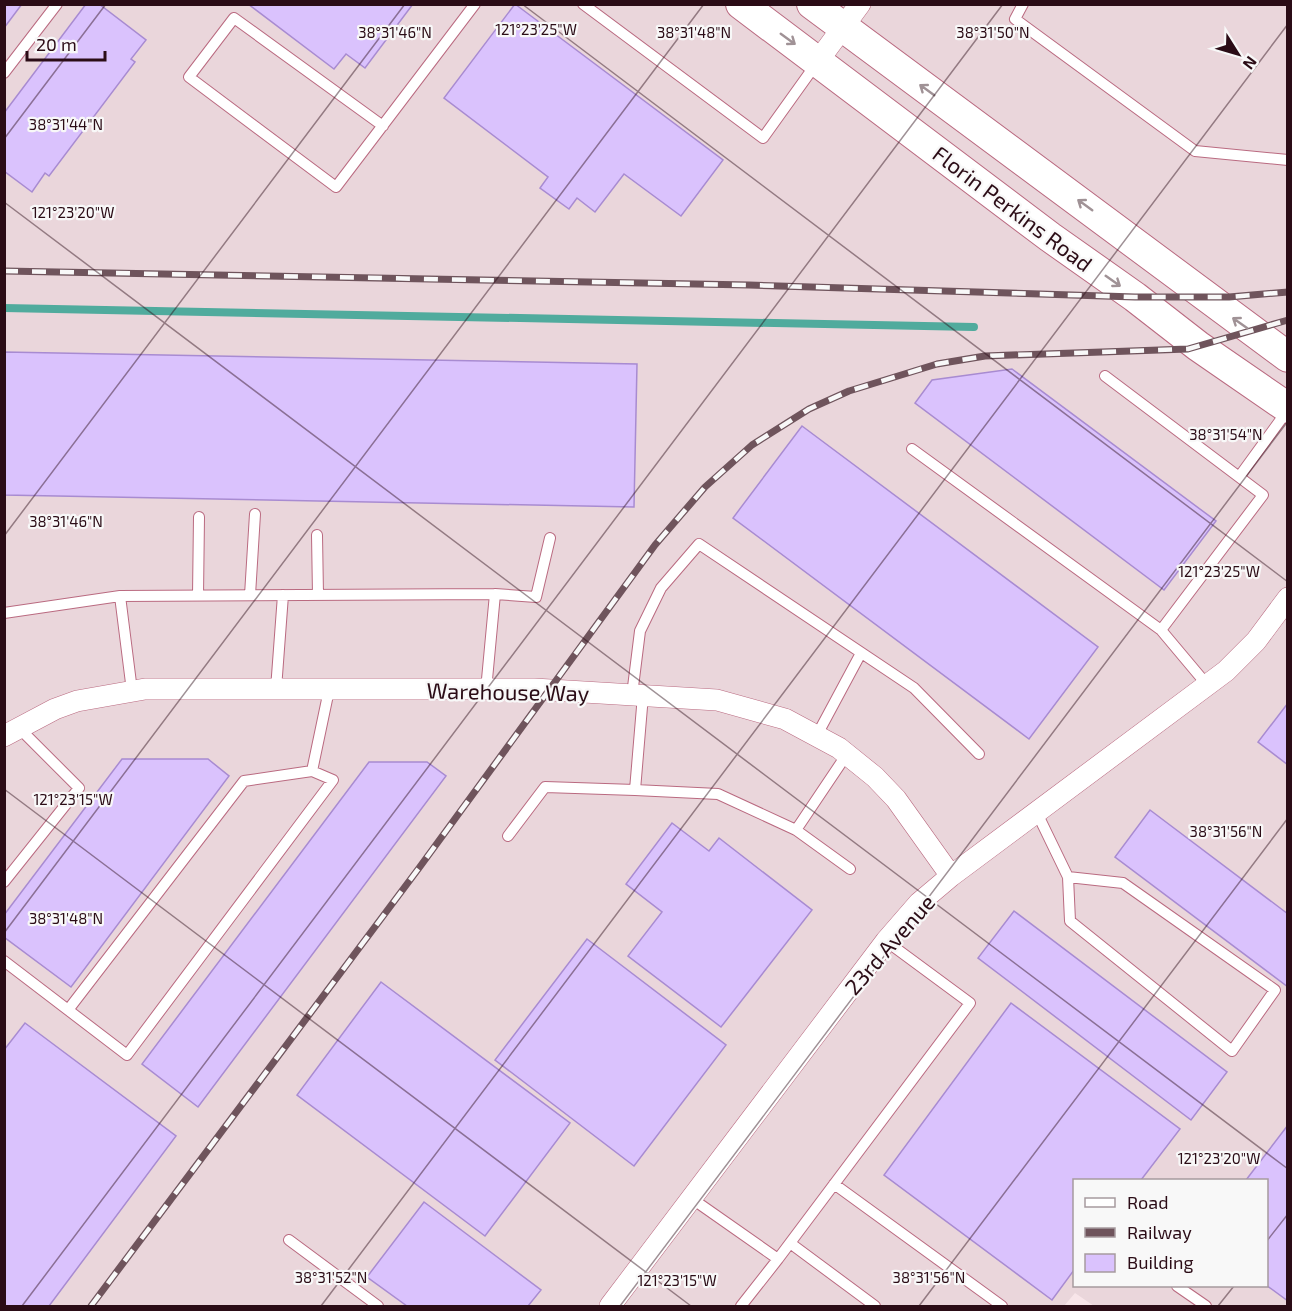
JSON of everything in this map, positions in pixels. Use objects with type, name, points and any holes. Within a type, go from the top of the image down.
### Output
[{"type":"main road","name":"Florin Perkins Road","points":[[741,4],[1050,237],[1287,409]]},
{"type":"main road","name":"Florin Perkins Road","points":[[812,4],[851,16],[1287,357]]},
{"type":"street","points":[[818,61],[851,16]]},
{"type":"street","name":"23rd Avenue","points":[[610,1306],[886,941],[919,903],[951,876],[1208,687],[1256,641],[1287,598]]},
{"type":"street","name":"Warehouse Way","points":[[11,731],[77,701],[132,691],[486,690],[717,700],[786,719],[847,754],[896,799],[951,876]]},
{"type":"lane","points":[[4,73],[57,4]]},
{"type":"lane","points":[[382,126],[234,18],[189,77],[336,187],[475,4]]},
{"type":"lane","points":[[583,4],[764,138],[818,61]]},
{"type":"lane","points":[[1023,4],[1015,19],[1195,151],[1287,160]]},
{"type":"lane","points":[[1105,376],[1263,495],[1161,630]]},
{"type":"lane","points":[[1239,477],[1287,409]]},
{"type":"lane","points":[[912,449],[1161,630],[1208,687]]},
{"type":"lane","points":[[250,595],[255,514]]},
{"type":"lane","points":[[198,596],[199,517]]},
{"type":"lane","points":[[317,535],[318,595]]},
{"type":"lane","points":[[4,613],[120,596],[495,594],[536,597],[550,538]]},
{"type":"lane","points":[[635,790],[640,631],[661,588],[699,544],[914,688],[979,754]]},
{"type":"lane","points":[[486,690],[495,594]]},
{"type":"lane","points":[[276,689],[283,595]]},
{"type":"lane","points":[[120,596],[132,691]]},
{"type":"lane","points":[[817,735],[861,653]]},
{"type":"lane","points":[[312,771],[329,690]]},
{"type":"lane","points":[[4,882],[79,788],[11,731]]},
{"type":"lane","points":[[796,830],[847,754]]},
{"type":"lane","points":[[4,961],[68,1010],[127,1055],[333,780],[312,771],[244,780],[68,1010]]},
{"type":"lane","points":[[508,836],[545,787],[718,794],[796,830],[850,869]]},
{"type":"lane","points":[[1036,813],[1068,877],[1070,921],[1232,1051],[1275,990],[1123,883],[1068,877]]},
{"type":"lane","points":[[741,1306],[970,1004],[886,941]]},
{"type":"lane","points":[[834,1184],[1002,1306]]},
{"type":"lane","points":[[691,1198],[778,1258]]},
{"type":"lane","points":[[289,1240],[378,1306]]},
{"type":"lane","points":[[790,1244],[875,1306]]},
{"type":"lane","points":[[1178,1287],[1206,1306]]},
{"type":"shaded area","points":[[5,5],[1287,5],[1287,1306],[1094,1306],[1075,1293],[1064,1306],[5,1306]]},
{"type":"building","points":[[4,4],[22,4],[4,28]]},
{"type":"building","points":[[86,4],[99,4],[146,40],[131,59],[135,62],[49,176],[45,173],[32,192],[4,171],[4,113]]},
{"type":"building","points":[[248,4],[413,4],[365,68],[346,54],[334,69]]},
{"type":"building","points":[[515,4],[723,160],[681,216],[624,174],[595,212],[577,198],[569,209],[540,188],[548,177],[444,98]]},
{"type":"building","points":[[4,352],[637,364],[634,507],[4,495]]},
{"type":"building","points":[[1012,369],[1216,521],[1164,590],[915,403],[932,380]]},
{"type":"building","points":[[802,426],[1098,647],[1029,739],[733,518]]},
{"type":"building","points":[[1288,703],[1288,765],[1258,742]]},
{"type":"building","points":[[122,759],[208,759],[229,776],[71,987],[4,937],[4,915]]},
{"type":"building","points":[[369,762],[427,762],[446,776],[198,1107],[142,1064]]},
{"type":"building","points":[[1150,810],[1288,914],[1288,987],[1115,857]]},
{"type":"building","points":[[672,823],[709,851],[719,838],[812,910],[721,1027],[628,956],[662,912],[626,884]]},
{"type":"building","points":[[1014,911],[1227,1072],[1191,1120],[978,958]]},
{"type":"building","points":[[587,939],[726,1045],[634,1166],[495,1060]]},
{"type":"building","points":[[381,982],[570,1123],[485,1236],[297,1095]]},
{"type":"building","points":[[1011,1003],[1180,1129],[1142,1179],[1073,1179],[1073,1271],[1052,1300],[884,1175]]},
{"type":"building","points":[[25,1023],[176,1136],[49,1306],[4,1306],[4,1050]]},
{"type":"building","points":[[1288,1125],[1288,1301],[1268,1286],[1268,1179],[1247,1179]]},
{"type":"building","points":[[424,1202],[541,1290],[528,1306],[407,1306],[367,1277]]},
{"type":"waterway","points":[[4,308],[974,327]]},
{"type":"railway","points":[[4,271],[749,285],[1135,297],[1229,297],[1288,292]]},
{"type":"railway","points":[[91,1306],[419,868],[655,545],[705,487],[752,445],[809,409],[849,391],[937,364],[985,356],[1188,349],[1288,320]]}]
